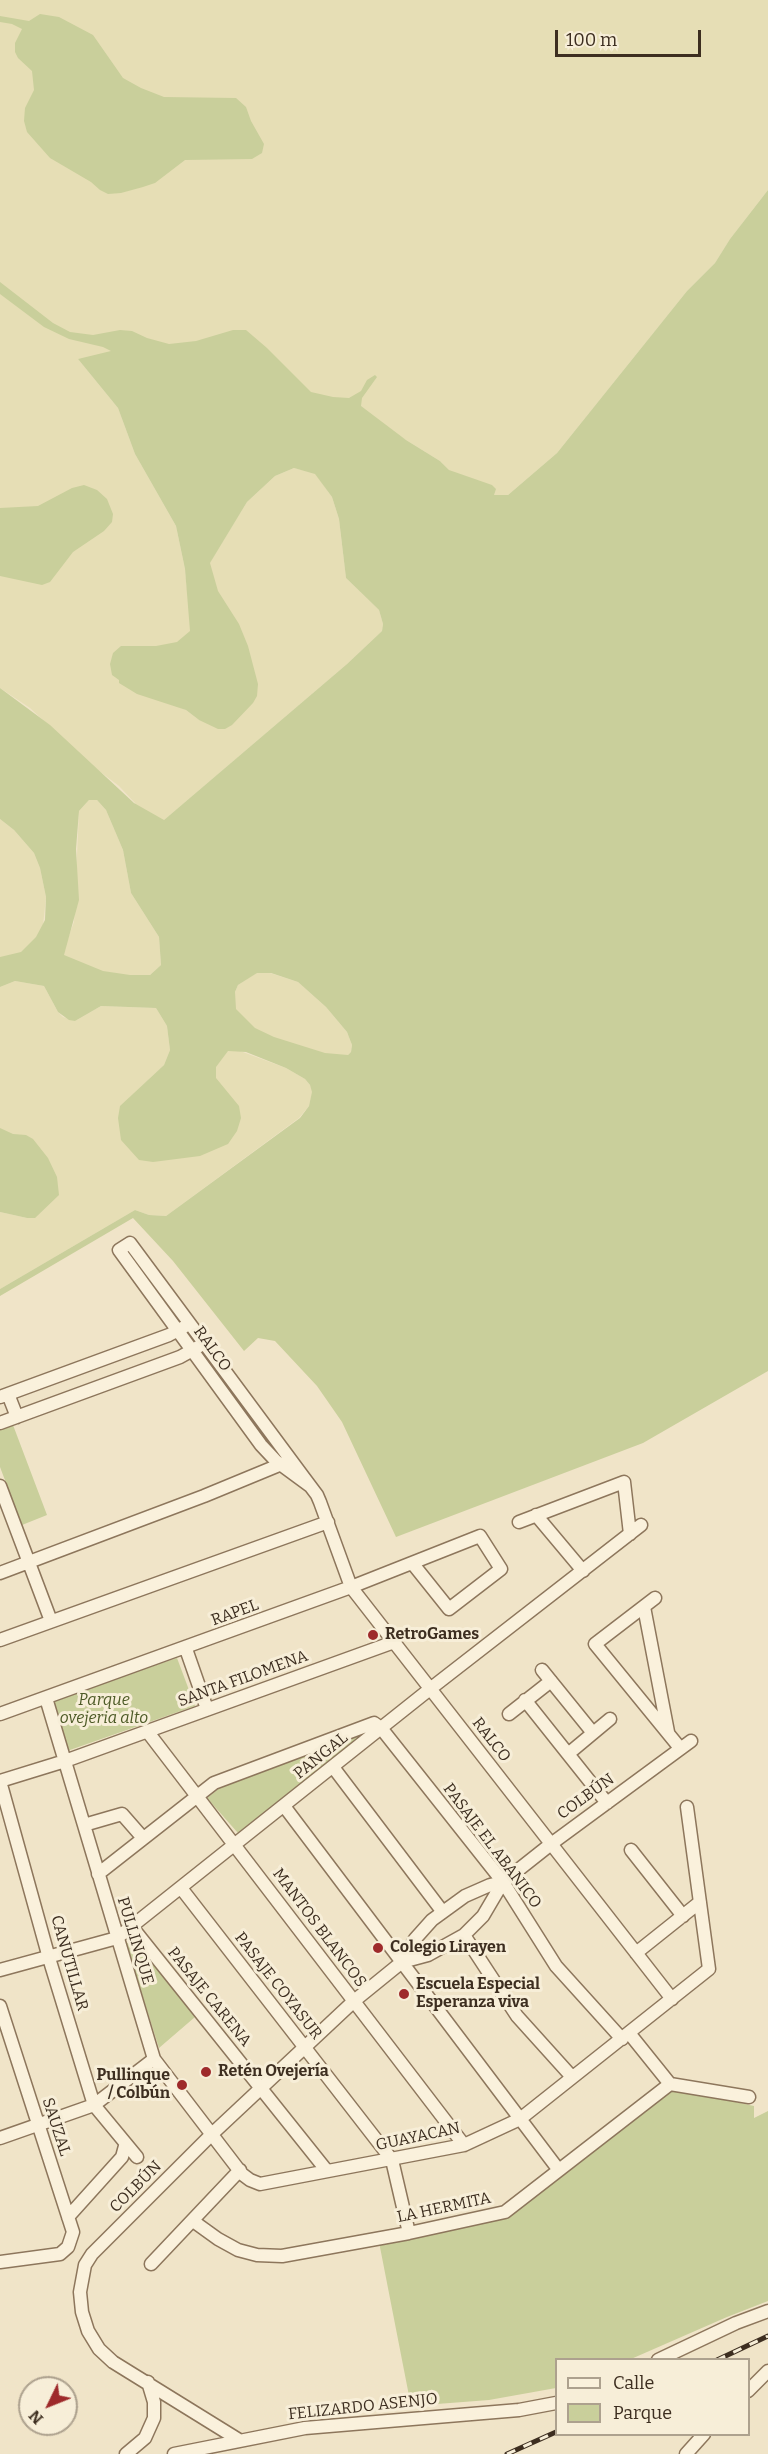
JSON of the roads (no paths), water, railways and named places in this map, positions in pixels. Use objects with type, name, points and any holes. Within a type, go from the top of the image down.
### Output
[{"type":"street","name":"RALCO","points":[[286,1462],[261,1445],[118,1250],[130,1243],[205,1343],[286,1462],[310,1486],[328,1522],[351,1587],[672,1999]]},
{"type":"street","points":[[16,1417],[4,1395],[178,1331],[190,1323]]},
{"type":"street","points":[[0,1423],[193,1351],[205,1343]]},
{"type":"street","points":[[0,1572],[286,1462]]},
{"type":"street","points":[[519,1522],[624,1482],[630,1534]]},
{"type":"street","points":[[0,1486],[51,1621]]},
{"type":"street","points":[[536,1515],[583,1571]]},
{"type":"street","points":[[0,1640],[328,1522]]},
{"type":"street","name":"PANGAL","points":[[0,1970],[117,1938],[430,1689],[641,1525]]},
{"type":"street","name":"RAPEL","points":[[0,1714],[351,1587],[480,1536],[501,1569],[449,1609],[413,1564]]},
{"type":"street","points":[[654,1598],[595,1644],[680,1748]]},
{"type":"street","points":[[644,1607],[668,1734]]},
{"type":"street","name":"SANTA FILOMENA","points":[[0,1781],[64,1761],[394,1642]]},
{"type":"street","points":[[186,1648],[207,1709]]},
{"type":"street","points":[[542,1670],[593,1733]]},
{"type":"street","points":[[508,1714],[551,1681]]},
{"type":"street","name":"PULLINQUE","points":[[46,1698],[154,2059],[240,2170]]},
{"type":"street","points":[[525,1700],[606,1803]]},
{"type":"street","points":[[568,1754],[610,1719]]},
{"type":"street","points":[[98,1874],[214,1783],[374,1723],[381,1728]]},
{"type":"street","name":"PASAJE EL ABANICO","points":[[381,1728],[503,1882],[556,1966],[626,2036]]},
{"type":"street","name":"MANTOS BLANCOS","points":[[147,1731],[464,2145]]},
{"type":"street","name":"COLBÚN","points":[[239,2440],[113,2362],[93,2340],[82,2312],[80,2292],[83,2274],[92,2254],[212,2134],[354,2001],[402,1962],[419,1934],[442,1911],[477,1890],[503,1882],[691,1741]]},
{"type":"street","points":[[333,1767],[442,1911]]},
{"type":"street","name":"CANUTILLAR","points":[[0,1781],[49,1958],[94,2105],[137,2157]]},
{"type":"street","points":[[284,1806],[558,2169]]},
{"type":"street","points":[[636,1953],[700,1902],[687,1807]]},
{"type":"street","points":[[84,1825],[122,1814],[143,1839]]},
{"type":"street","points":[[631,1850],[683,1916]]},
{"type":"street","name":"COLBÚN","points":[[402,1962],[441,1949],[464,1935],[487,1910],[503,1882]]},
{"type":"street","name":"PASAJE COYASUR","points":[[181,1888],[392,2160]]},
{"type":"street","name":"GUAYACAN","points":[[240,2170],[250,2180],[267,2184],[464,2145],[520,2119],[709,1969],[700,1902]]},
{"type":"street","name":"PASAJE CARENA","points":[[132,1927],[327,2171]]},
{"type":"street","points":[[464,1935],[517,2016],[572,2077]]},
{"type":"street","name":"SAUZAL","points":[[0,2006],[72,2227],[72,2237],[68,2247],[60,2254],[0,2262]]},
{"type":"street","points":[[626,2036],[670,2084],[748,2097]]},
{"type":"street","points":[[0,2138],[94,2105],[154,2059]]},
{"type":"street","name":"LA HERMITA","points":[[193,2221],[238,2250],[257,2255],[282,2256],[409,2233],[505,2212],[670,2084]]},
{"type":"street","points":[[68,2217],[122,2157],[125,2145]]},
{"type":"street","points":[[392,2160],[409,2233]]},
{"type":"street","points":[[151,2264],[240,2170]]},
{"type":"street","points":[[662,2358],[725,2328],[768,2312]]},
{"type":"street","points":[[750,2389],[768,2371]]},
{"type":"street","points":[[126,2454],[140,2444],[152,2426],[154,2402],[147,2382]]},
{"type":"street","name":"FELIZARDO ASENJO","points":[[174,2454],[305,2428],[519,2410],[555,2403]]},
{"type":"street","points":[[686,2454],[702,2436]]},
{"type":"railway","points":[[721,2358],[768,2336]]},
{"type":"railway","points":[[507,2454],[555,2432]]},
{"type":"place","name":"RetroGames","points":[[373,1635]]},
{"type":"place","name":"Colegio Lirayen","points":[[378,1948]]},
{"type":"place","name":"Escuela Especial Esperanza viva","points":[[404,1994]]},
{"type":"place","name":"Retén Ovejería","points":[[206,2072]]},
{"type":"place","name":"Pullinque / Colbún","points":[[182,2085]]},
{"type":"park label","name":"Parque ovejeria alto","points":[[104,1710]]}]
